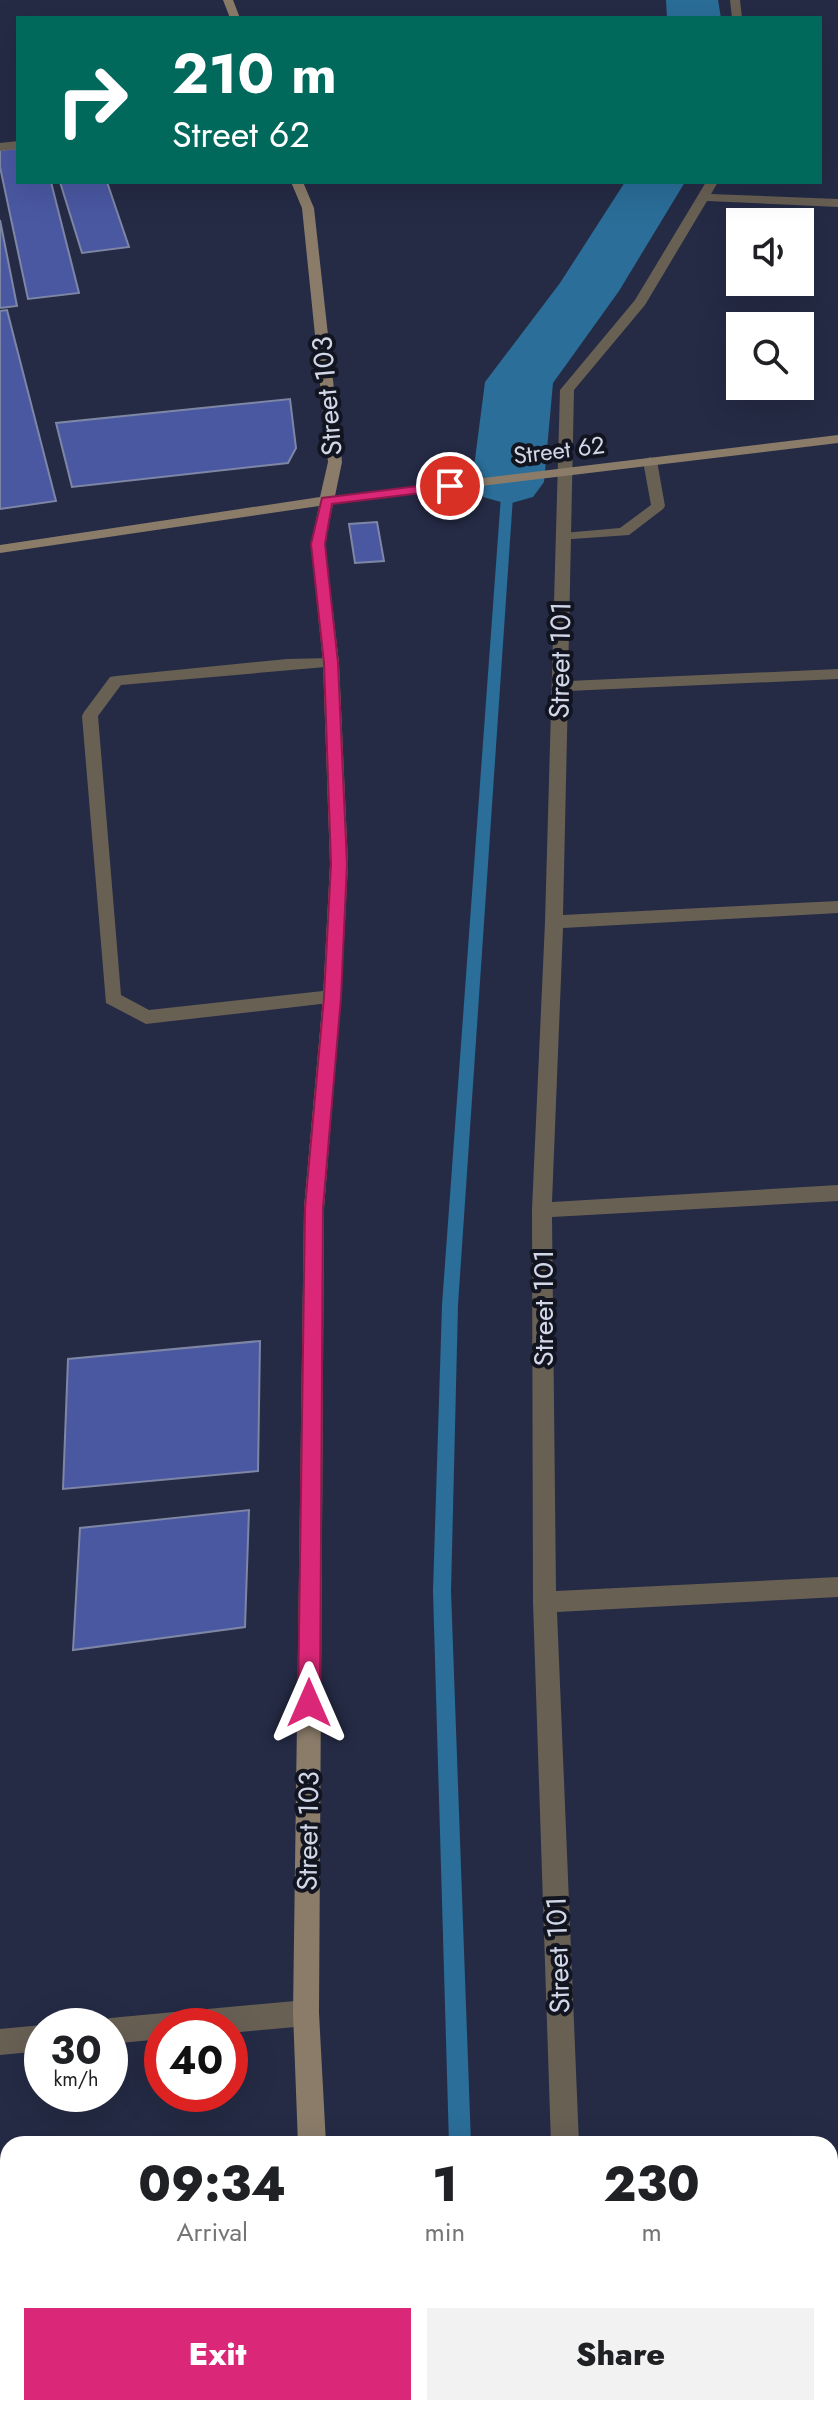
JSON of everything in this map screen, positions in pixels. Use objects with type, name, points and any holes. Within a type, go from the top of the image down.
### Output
[{"type":"street","name":"Street 103","points":[[298,184],[308,208],[335,462],[318,544],[331,663],[339,864],[332,997],[314,1208],[306,2013],[312,2136]]},
{"type":"street","name":"Street 101","points":[[565,2136],[545,1602],[542,1210],[554,922],[567,390],[640,302],[711,184]]},
{"type":"street","points":[[703,197],[838,203]]},
{"type":"street","name":"Street 62","points":[[0,549],[326,501],[838,439]]},
{"type":"street","points":[[563,537],[624,532],[658,506],[650,461]]},
{"type":"street","points":[[331,663],[287,664],[116,681],[90,716],[112,998],[146,1017],[332,997]]},
{"type":"street","points":[[560,686],[838,674]]},
{"type":"street","points":[[554,922],[838,907]]},
{"type":"street","points":[[542,1210],[838,1193]]},
{"type":"street","points":[[545,1602],[838,1587]]},
{"type":"street","points":[[128,2029],[306,2013]]},
{"type":"street","points":[[0,2042],[24,2040]]},
{"type":"building","points":[[16,148],[16,184],[52,184],[79,293],[28,299],[0,167],[0,150]]},
{"type":"building","points":[[61,184],[108,184],[129,247],[82,253]]},
{"type":"building","points":[[0,220],[17,306],[0,308]]},
{"type":"building","points":[[7,310],[56,501],[0,509],[0,311]]},
{"type":"building","points":[[290,399],[296,448],[288,463],[72,487],[56,423]]},
{"type":"building","points":[[377,522],[384,561],[355,563],[349,524]]},
{"type":"building","points":[[260,1341],[258,1471],[63,1489],[68,1359]]},
{"type":"building","points":[[249,1510],[245,1627],[73,1650],[80,1528]]},
{"type":"waterway","points":[[692,0],[694,16]]},
{"type":"waterway","points":[[508,482],[519,382],[587,291],[654,184]]},
{"type":"waterway","points":[[460,2136],[442,1591],[450,1305],[508,482]]},
{"type":"route","points":[[309,1703],[314,1208],[332,997],[339,864],[331,663],[318,544],[326,501],[450,486]]}]
